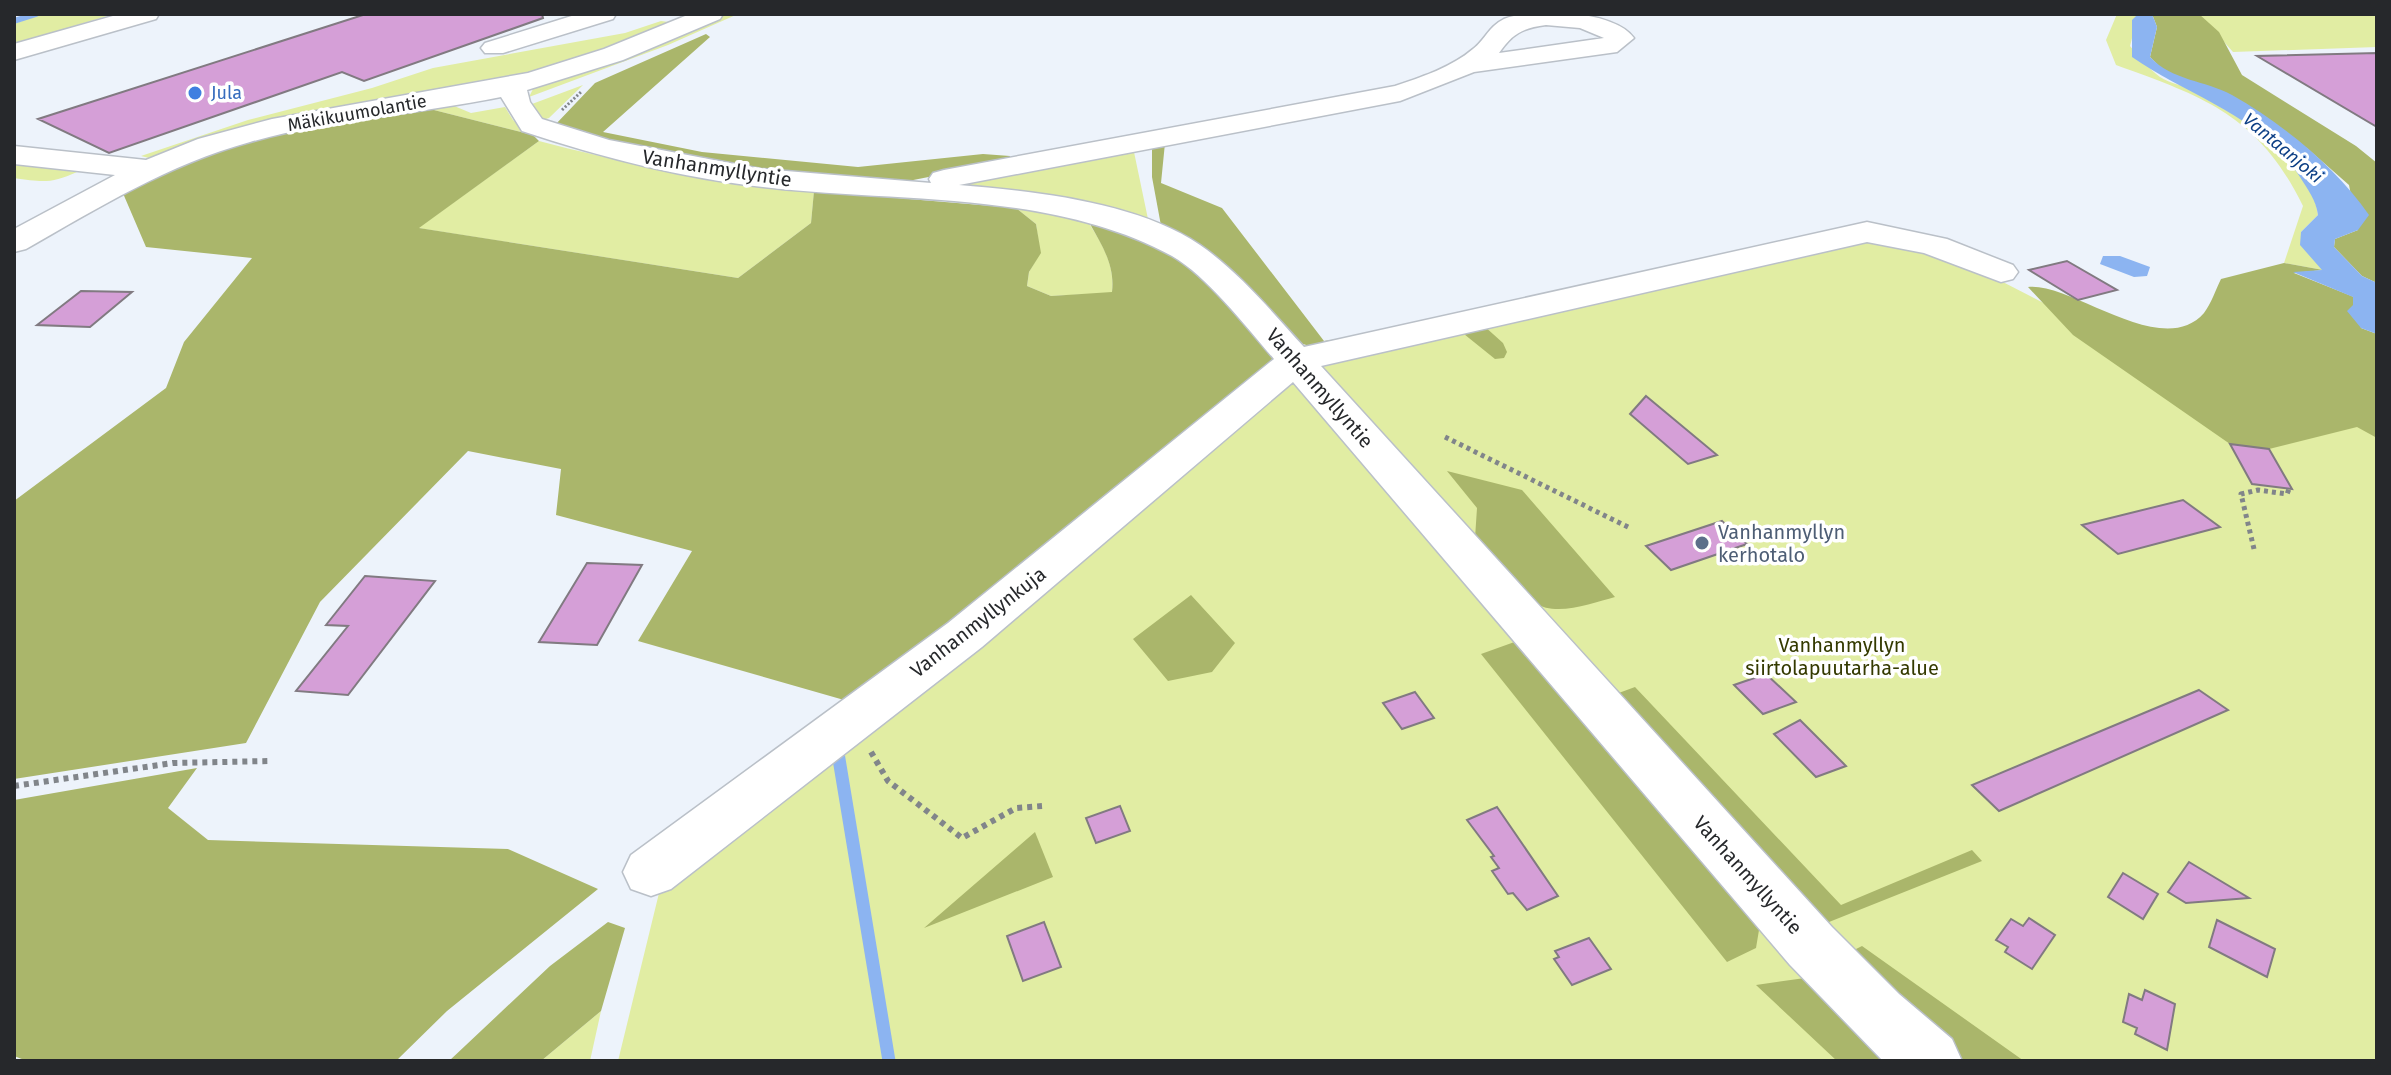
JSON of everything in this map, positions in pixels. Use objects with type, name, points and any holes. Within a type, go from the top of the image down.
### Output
[{"type":"street","points":[[14,52],[147,14]]},
{"type":"street","points":[[494,48],[604,14]]},
{"type":"street","name":"Mäkikuumolantie","points":[[14,242],[149,169],[211,144],[266,129],[512,86],[574,67],[710,14]]},
{"type":"street","points":[[890,190],[1400,93],[1423,86],[1462,66]]},
{"type":"street","points":[[512,86],[523,116],[546,132]]},
{"type":"street","name":"Vanhanmyllyntie","points":[[546,132],[686,166],[761,178],[1054,205],[1144,229],[1187,251],[1215,274],[1296,360],[1720,846],[1877,1015],[1930,1061]]},
{"type":"street","points":[[14,155],[149,169]]},
{"type":"street","points":[[14,215],[107,164]]},
{"type":"street","points":[[1296,360],[1867,232],[1910,237],[1950,248],[2001,272]]},
{"type":"street","name":"Vanhanmyllynkuja","points":[[651,872],[965,635],[1296,360]]},
{"type":"path","points":[[546,132],[550,123],[588,85]]},
{"type":"path","points":[[1445,437],[1630,528]]},
{"type":"path","points":[[2254,549],[2241,494],[2258,490],[2287,494],[2289,489]]},
{"type":"path","points":[[852,718],[888,781],[962,838],[1016,808],[1042,806]]},
{"type":"path","points":[[14,786],[126,766],[224,759],[270,761]]},
{"type":"green space","points":[[41,14],[114,14],[14,44],[14,24]]},
{"type":"green space","points":[[725,14],[738,14],[668,45],[529,97],[533,89],[549,81]]},
{"type":"green space","points":[[2117,14],[2138,15],[2130,46],[2156,74],[2195,91],[2232,113],[2288,158],[2313,195],[2318,215],[2301,232],[2323,270],[2284,263],[2303,206],[2268,150],[2248,130],[2203,100],[2116,65],[2106,40]]},
{"type":"green space","points":[[2152,14],[2199,14],[2219,32],[2242,75],[2356,146],[2377,163],[2377,283],[2362,276],[2334,247],[2335,239],[2358,230],[2349,185],[2308,149],[2230,95],[2165,72],[2150,57],[2157,27]]},
{"type":"green space","points":[[2199,14],[2377,14],[2377,47],[2233,52]]},
{"type":"green space","points":[[661,21],[676,23],[548,72],[153,159],[141,156],[248,120],[372,88],[433,68],[625,33]]},
{"type":"green space","points":[[706,34],[710,37],[603,132],[702,152],[858,167],[983,154],[1010,156],[1010,161],[898,183],[746,168],[582,135],[555,125],[595,83]]},
{"type":"green space","points":[[583,85],[549,118],[543,120],[532,104]]},
{"type":"green space","points":[[447,103],[471,113],[505,107],[513,120],[533,135],[422,107]]},
{"type":"green space","points":[[422,107],[533,135],[539,141],[419,228],[738,278],[811,223],[814,191],[1016,208],[1036,224],[1041,253],[1029,272],[1027,286],[1051,296],[1112,292],[1110,265],[1090,224],[1119,229],[1167,252],[1216,287],[1273,354],[1271,364],[858,704],[638,641],[692,551],[556,515],[561,469],[468,451],[320,602],[246,743],[14,779],[14,501],[166,388],[184,342],[252,258],[146,247],[122,191],[238,141]]},
{"type":"green space","points":[[539,141],[675,171],[814,191],[811,223],[738,278],[418,228]]},
{"type":"green space","points":[[1165,143],[1161,183],[1222,208],[1324,341],[1352,337],[1322,350],[1300,343],[1162,231],[1152,177],[1152,148]]},
{"type":"green space","points":[[1136,146],[1134,152],[1148,219],[936,184]]},
{"type":"green space","points":[[14,164],[77,172],[53,180],[14,178]]},
{"type":"green space","points":[[1016,208],[1101,223],[1090,225],[1107,257],[1112,274],[1112,293],[1051,296],[1027,286],[1029,272],[1040,253],[1036,224]]},
{"type":"green space","name":"Vanhanmyllyn siirtolapuutarha-alue","points":[[1878,237],[1960,260],[2176,371],[2377,334],[2377,1061],[618,1061],[660,889],[1282,382],[1319,362]]},
{"type":"green space","points":[[2284,263],[2323,270],[2294,273],[2354,297],[2361,328],[2377,334],[2377,438],[2357,427],[2269,449],[2230,444],[2073,335],[2028,287],[2068,296],[2141,325],[2165,328],[2186,325],[2204,313],[2221,279]]},
{"type":"green space","points":[[1483,325],[1503,343],[1507,352],[1504,358],[1495,359],[1459,330]]},
{"type":"green space","points":[[1447,471],[1522,490],[1615,597],[1564,609],[1544,607],[1528,598],[1475,538],[1477,508]]},
{"type":"green space","points":[[1191,595],[1235,643],[1212,672],[1168,681],[1133,639]]},
{"type":"green space","points":[[1520,640],[1760,924],[1756,948],[1727,962],[1481,654]]},
{"type":"green space","points":[[1635,687],[1841,905],[1972,850],[1982,861],[1824,924],[1616,694]]},
{"type":"green space","points":[[197,768],[168,808],[208,840],[508,849],[598,889],[447,1011],[396,1061],[27,1061],[14,1056],[14,800]]},
{"type":"green space","points":[[1035,832],[1053,877],[924,928]]},
{"type":"green space","points":[[608,922],[625,928],[601,1011],[541,1061],[449,1061],[550,966]]},
{"type":"green space","points":[[1862,946],[2024,1061],[1953,1061],[1838,958]]},
{"type":"green space","points":[[1805,978],[1898,1061],[1837,1061],[1756,985]]},
{"type":"green space","points":[[601,1011],[590,1061],[541,1061]]},
{"type":"water","name":"Vantaanjoki","points":[[2138,14],[2152,14],[2157,27],[2150,57],[2159,65],[2179,76],[2232,95],[2270,119],[2325,164],[2356,197],[2369,215],[2358,230],[2335,239],[2334,247],[2362,276],[2377,283],[2377,334],[2361,328],[2347,311],[2353,305],[2353,297],[2293,272],[2322,270],[2300,245],[2301,232],[2318,215],[2314,200],[2284,155],[2244,122],[2132,57],[2132,20]]},
{"type":"water","points":[[2103,256],[2120,256],[2150,267],[2147,276],[2134,277],[2100,264]]},
{"type":"building","points":[[366,14],[542,14],[543,18],[364,81],[342,72],[109,153],[38,119]]},
{"type":"building","points":[[2377,53],[2377,127],[2257,56]]},
{"type":"building","points":[[2067,261],[2117,290],[2078,300],[2029,270]]},
{"type":"building","points":[[81,291],[132,292],[90,327],[37,325]]},
{"type":"building","points":[[1646,396],[1717,455],[1688,464],[1630,414]]},
{"type":"building","points":[[2230,444],[2269,449],[2292,489],[2252,484]]},
{"type":"building","points":[[2183,500],[2220,527],[2118,554],[2082,525]]},
{"type":"building","name":"Vanhanmyllyn kerhotalo","points":[[1722,521],[1747,544],[1671,570],[1646,546]]},
{"type":"building","points":[[587,563],[642,565],[597,645],[539,642]]},
{"type":"building","points":[[365,576],[435,581],[348,695],[296,691],[348,626],[326,625]]},
{"type":"building","points":[[1766,674],[1796,702],[1763,714],[1734,685]]},
{"type":"building","points":[[2199,690],[2228,710],[1999,811],[1972,785]]},
{"type":"building","points":[[1415,692],[1434,718],[1402,729],[1383,703]]},
{"type":"building","points":[[1800,720],[1846,766],[1816,777],[1774,734]]},
{"type":"building","points":[[1120,806],[1130,831],[1096,843],[1086,818]]},
{"type":"building","points":[[1497,807],[1558,896],[1527,910],[1513,893],[1508,894],[1492,871],[1499,868],[1491,857],[1494,856],[1467,820]]},
{"type":"building","points":[[2189,862],[2249,898],[2186,903],[2168,892]]},
{"type":"building","points":[[2123,873],[2158,894],[2143,919],[2108,897]]},
{"type":"building","points":[[2029,918],[2055,935],[2032,969],[2005,952],[2008,947],[1996,940],[2011,919],[2023,926]]},
{"type":"building","points":[[2217,920],[2275,949],[2267,977],[2209,947]]},
{"type":"building","points":[[1044,922],[1061,967],[1023,981],[1007,936]]},
{"type":"building","points":[[1589,938],[1611,969],[1572,985],[1554,959],[1559,957],[1555,951]]},
{"type":"building","points":[[2145,990],[2175,1004],[2167,1050],[2135,1034],[2137,1028],[2123,1022],[2129,994],[2142,1000]]},
{"type":"waterway","points":[[14,21],[36,14]]},
{"type":"waterway","points":[[837,747],[889,1061]]},
{"type":"place","name":"Jula","points":[[195,93]]},
{"type":"place","name":"Vanhanmyllyn kerhotalo","points":[[1702,543]]}]
